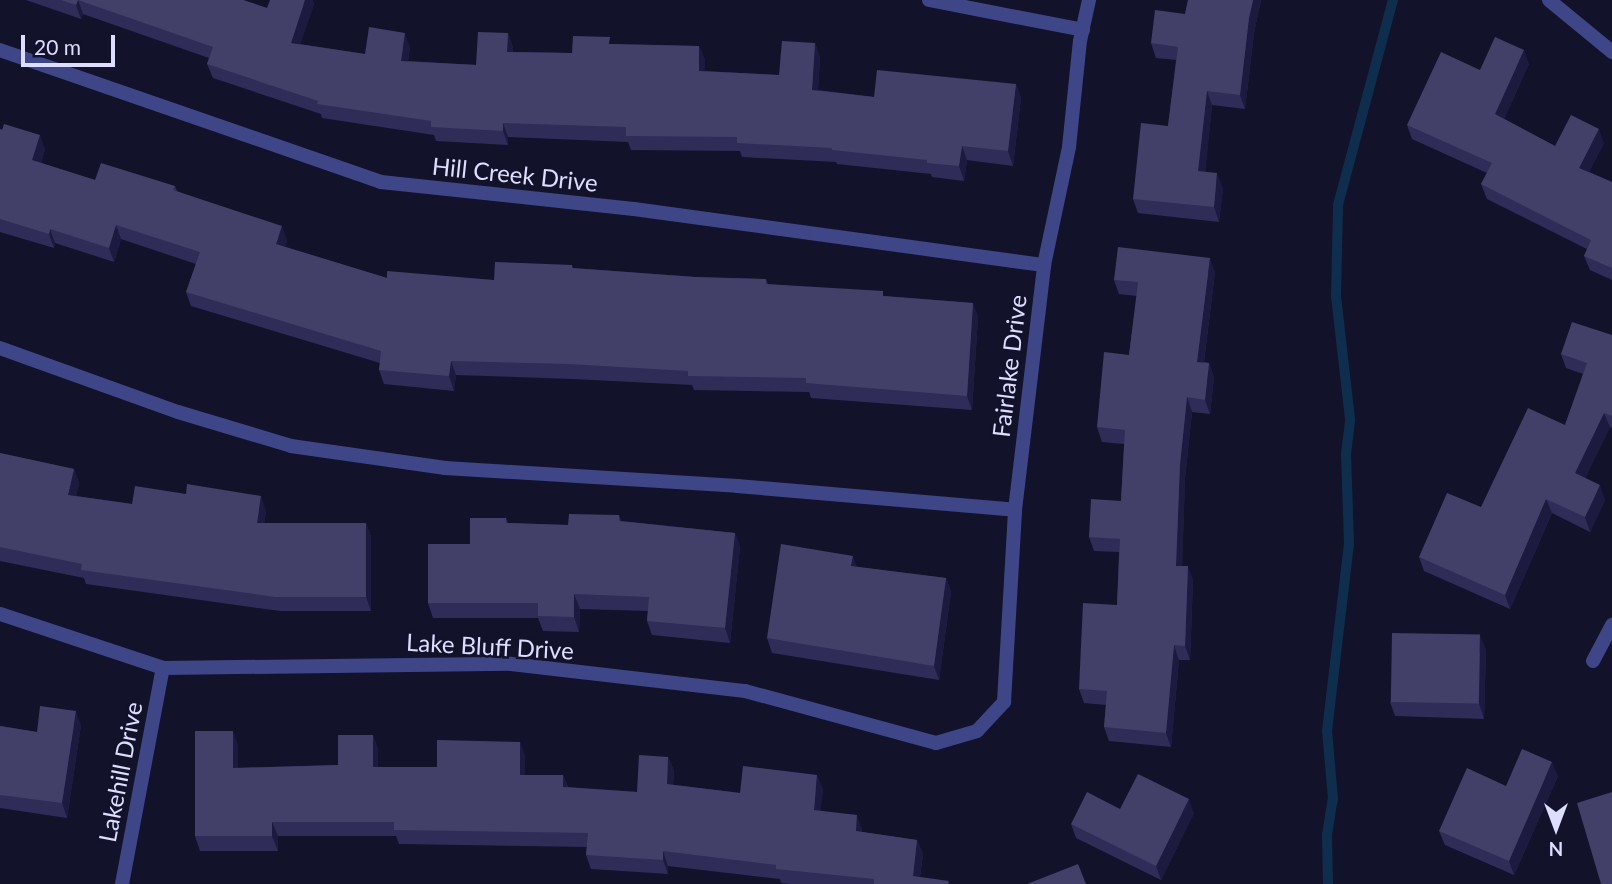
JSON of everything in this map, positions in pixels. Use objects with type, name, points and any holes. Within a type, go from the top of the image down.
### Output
[{"type":"street","points":[[929,0],[1083,30]]},
{"type":"street","name":"Fairlake Drive","points":[[977,731],[1004,702],[1015,510],[1044,265],[1069,147],[1089,0]]},
{"type":"street","points":[[1549,0],[1612,52]]},
{"type":"street","name":"Hill Creek Drive","points":[[0,50],[381,182],[634,209],[1044,265]]},
{"type":"street","points":[[0,348],[178,412],[291,446],[445,468],[737,486],[1015,510]]},
{"type":"street","name":"Lake Bluff Drive","points":[[0,614],[163,668],[512,664],[745,691],[936,743],[977,731]]},
{"type":"street","points":[[1593,661],[1612,625]]},
{"type":"street","name":"Lakehill Drive","points":[[122,884],[163,668]]},
{"type":"building","points":[[61,0],[78,0],[76,5]]},
{"type":"building","points":[[78,0],[243,0],[267,8],[270,0],[305,0],[291,43],[365,54],[369,27],[405,33],[401,61],[476,65],[478,32],[508,33],[507,52],[572,53],[573,36],[610,37],[609,44],[699,46],[699,71],[779,75],[782,41],[815,43],[812,90],[874,97],[877,70],[1016,84],[1008,151],[962,146],[959,166],[832,148],[737,143],[737,137],[626,136],[626,127],[503,123],[503,131],[431,127],[431,121],[317,104],[318,101],[207,64],[213,47]]},
{"type":"building","points":[[1188,0],[1253,0],[1240,95],[1207,91],[1198,171],[1217,173],[1214,207],[1133,199],[1141,123],[1168,126],[1178,47],[1151,43],[1155,10],[1185,14]]},
{"type":"building","points":[[1495,37],[1524,50],[1495,114],[1555,146],[1571,115],[1599,129],[1579,168],[1612,182],[1612,268],[1584,256],[1591,240],[1481,184],[1492,163],[1407,125],[1441,52],[1480,70]]},
{"type":"building","points":[[4,124],[40,135],[32,160],[95,180],[101,163],[175,186],[173,190],[282,226],[276,244],[387,278],[387,271],[494,280],[495,262],[572,265],[572,268],[695,277],[766,279],[766,284],[883,291],[883,296],[973,303],[967,396],[806,383],[806,378],[688,376],[688,371],[568,364],[451,361],[449,376],[379,370],[381,351],[186,292],[200,252],[116,225],[109,248],[50,229],[49,234],[0,219],[0,129],[2,130]]},
{"type":"building","points":[[1118,247],[1210,258],[1197,362],[1209,363],[1205,400],[1187,397],[1180,464],[1176,566],[1188,566],[1185,646],[1174,645],[1166,733],[1104,727],[1107,691],[1079,689],[1083,603],[1117,605],[1120,539],[1089,537],[1091,499],[1121,501],[1125,430],[1097,427],[1104,352],[1129,355],[1138,282],[1114,280]]},
{"type":"building","points":[[1572,322],[1612,335],[1612,416],[1604,413],[1575,473],[1600,485],[1585,517],[1546,499],[1505,595],[1419,557],[1447,493],[1481,507],[1528,408],[1565,425],[1587,363],[1561,354]]},
{"type":"building","points":[[0,453],[74,469],[68,495],[132,504],[135,486],[186,494],[187,484],[261,496],[257,523],[366,523],[366,597],[275,597],[81,570],[82,564],[0,547]]},
{"type":"building","points":[[569,514],[619,515],[619,521],[735,533],[725,628],[647,621],[649,597],[574,594],[574,617],[538,616],[538,603],[428,603],[428,544],[470,544],[470,518],[506,518],[506,523],[568,525]]},
{"type":"building","points":[[781,544],[853,556],[851,566],[946,578],[934,666],[767,638]]},
{"type":"building","points":[[1392,633],[1480,635],[1479,704],[1391,702]]},
{"type":"building","points":[[40,706],[76,711],[62,803],[0,795],[0,726],[37,732]]},
{"type":"building","points":[[195,731],[233,731],[233,768],[338,765],[338,735],[373,735],[373,767],[437,767],[437,740],[520,742],[520,775],[563,775],[563,787],[637,792],[639,755],[668,757],[667,784],[740,793],[743,766],[817,775],[814,810],[857,815],[856,831],[917,840],[913,876],[949,881],[948,884],[874,884],[874,879],[776,869],[776,865],[663,851],[663,860],[586,855],[588,833],[394,830],[394,822],[272,822],[272,836],[195,836]]},
{"type":"building","points":[[1522,749],[1552,762],[1509,861],[1439,831],[1467,768],[1506,786]]},
{"type":"building","points":[[1138,774],[1189,799],[1156,866],[1071,824],[1087,792],[1120,809]]},
{"type":"building","points":[[1612,792],[1612,884],[1601,884],[1577,803]]},
{"type":"building","points":[[1078,864],[1086,884],[1027,884]]},
{"type":"waterway","points":[[1328,884],[1327,835],[1333,799],[1327,731],[1349,543],[1346,454],[1350,419],[1336,296],[1338,205],[1393,0]]}]
